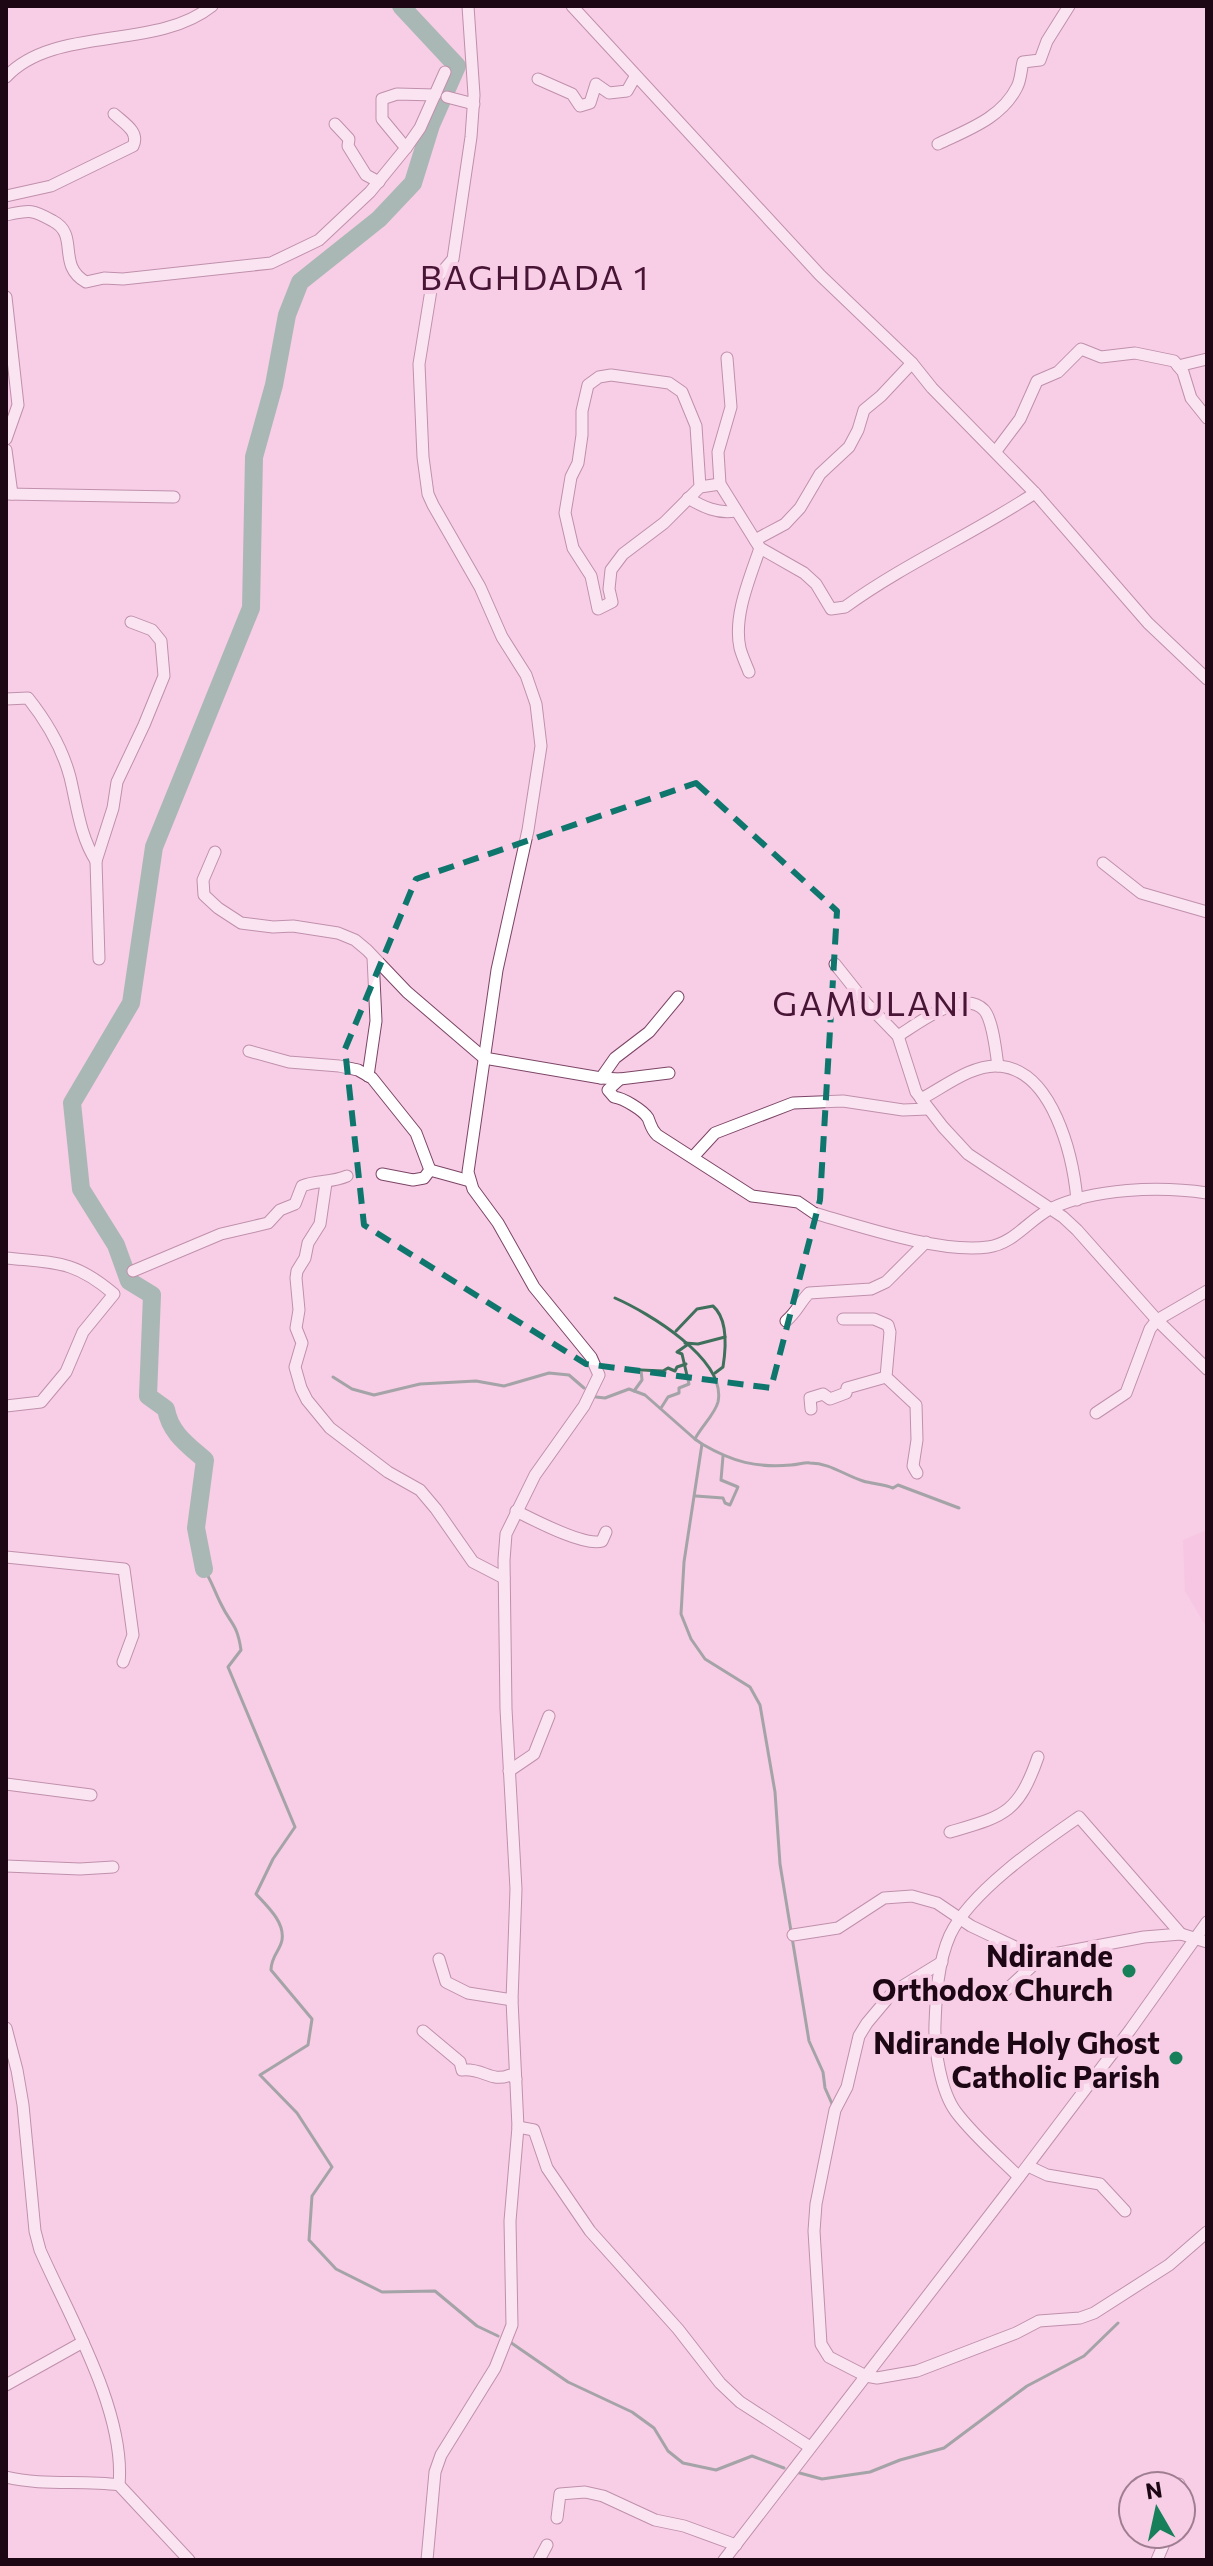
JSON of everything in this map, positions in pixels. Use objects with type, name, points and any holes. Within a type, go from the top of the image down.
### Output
[{"type":"street","points":[[6,77],[35,56],[183,25],[212,6]]},
{"type":"street","points":[[572,6],[820,275],[912,363],[932,388],[996,451],[1148,623],[1207,679]]},
{"type":"street","points":[[938,144],[985,122],[1003,106],[1017,87],[1023,62],[1040,60],[1047,41],[1069,6]]},
{"type":"street","points":[[427,2560],[435,2472],[441,2455],[495,2368],[510,2334],[513,2292],[510,2221],[518,2127],[512,2000],[516,1889],[509,1771],[504,1578],[506,1534],[535,1475],[584,1406],[599,1375],[591,1357],[534,1287],[470,1181],[468,1161],[497,970],[528,830],[541,746],[536,704],[526,675],[509,649],[480,587],[428,494],[423,457],[419,364],[430,291],[435,279],[451,264],[474,104],[468,8]]},
{"type":"street","points":[[6,215],[37,211],[60,223],[67,239],[69,263],[76,276],[86,282],[271,263],[319,240],[352,212],[420,128],[441,96],[445,72]]},
{"type":"street","points":[[538,79],[572,94],[580,106],[590,103],[596,84],[609,93],[627,91],[635,77]]},
{"type":"street","points":[[406,148],[382,119],[382,99],[397,94],[441,96],[474,104]]},
{"type":"street","points":[[6,196],[51,186],[133,146],[135,134],[114,114]]},
{"type":"street","points":[[335,124],[349,139],[348,146],[366,175],[379,182]]},
{"type":"street","points":[[6,297],[18,405],[6,439]]},
{"type":"street","points":[[996,451],[1020,419],[1037,381],[1058,372],[1081,349],[1101,357],[1135,353],[1174,361],[1183,372],[1191,398],[1207,418]]},
{"type":"street","points":[[727,358],[731,407],[718,452],[720,484],[758,544],[804,573],[816,584],[831,609],[840,609],[919,559],[996,519],[1035,493]]},
{"type":"street","points":[[1178,366],[1207,359]]},
{"type":"street","points":[[749,672],[740,648],[739,629],[758,544],[800,508],[820,474],[849,447],[864,410],[912,363]]},
{"type":"street","points":[[700,487],[696,426],[682,392],[669,383],[623,376],[611,375],[592,381],[584,399],[578,463],[571,477],[565,507],[573,548],[591,576],[598,609],[612,602],[609,589],[611,570],[623,554],[664,523],[700,487],[720,484]]},
{"type":"street","points":[[6,450],[9,494],[174,497]]},
{"type":"street","points":[[688,498],[713,510],[726,513],[735,511]]},
{"type":"street","points":[[99,959],[96,861],[113,808],[117,782],[164,676],[161,641],[152,630],[131,622]]},
{"type":"street","points":[[6,699],[28,698],[56,739],[69,775],[86,845],[96,861]]},
{"type":"street","points":[[215,852],[202,887],[204,895],[218,908],[241,923],[293,926],[338,933],[355,940],[407,992],[484,1058],[601,1078],[669,1073]]},
{"type":"street","points":[[1103,863],[1141,893],[1207,912]]},
{"type":"street","points":[[368,1076],[376,1030],[373,957]]},
{"type":"street","points":[[835,964],[898,1036],[911,1082],[924,1104],[968,1154],[1048,1210],[1063,1217],[1157,1320],[1207,1369]]},
{"type":"street","points":[[601,1078],[615,1058],[649,1032],[678,997]]},
{"type":"street","points":[[898,1036],[952,1004],[977,1006],[984,1010],[989,1020],[998,1066]]},
{"type":"street","points":[[249,1051],[289,1062],[339,1066],[368,1076],[382,1088],[416,1133],[430,1170]]},
{"type":"street","points":[[693,1157],[715,1133],[793,1103],[843,1101],[892,1109],[924,1104],[970,1072],[998,1066],[1030,1077],[1046,1099],[1067,1147],[1077,1200]]},
{"type":"street","points":[[620,1079],[608,1090],[614,1097],[621,1097],[646,1116],[649,1126],[657,1135],[752,1196],[798,1202],[814,1213],[926,1242],[991,1247],[1011,1237],[1048,1210],[1077,1200],[1165,1188],[1207,1193]]},
{"type":"street","points":[[430,1170],[470,1181]]},
{"type":"street","points":[[382,1174],[413,1180],[424,1178],[430,1170]]},
{"type":"street","points":[[133,1271],[217,1235],[268,1223],[280,1210],[295,1204],[302,1186],[347,1176]]},
{"type":"street","points":[[326,1183],[320,1224],[308,1243],[296,1278],[299,1310],[296,1328],[302,1343],[295,1367],[301,1388],[313,1409],[330,1428],[388,1472],[420,1490],[473,1562],[504,1578]]},
{"type":"street","points":[[786,1321],[809,1293],[871,1289],[886,1282],[926,1242]]},
{"type":"street","points":[[6,1258],[75,1267],[114,1294],[83,1332],[66,1372],[41,1402],[6,1406]]},
{"type":"street","points":[[1096,1413],[1126,1393],[1150,1329],[1157,1320],[1207,1291]]},
{"type":"street","points":[[843,1319],[874,1319],[888,1325],[886,1377]]},
{"type":"street","points":[[811,1409],[810,1398],[823,1394],[830,1399],[846,1393],[847,1388],[886,1377]]},
{"type":"street","points":[[886,1377],[916,1405],[917,1440],[913,1466],[917,1473]]},
{"type":"street","points":[[516,1511],[559,1531],[596,1543],[602,1541],[606,1532]]},
{"type":"street","points":[[6,1557],[124,1569],[133,1635],[123,1662]]},
{"type":"street","points":[[509,1771],[534,1754],[549,1716]]},
{"type":"street","points":[[950,1832],[1004,1814],[1018,1801],[1038,1757]]},
{"type":"street","points":[[6,1784],[91,1795]]},
{"type":"street","points":[[1019,2177],[955,2111],[946,2095],[934,2041],[942,1962],[950,1936],[960,1918],[1008,1870],[1079,1817],[1181,1934]]},
{"type":"street","points":[[6,1866],[113,1867]]},
{"type":"street","points":[[793,1935],[838,1928],[872,1903],[897,1895],[937,1903],[971,1926],[1030,1954],[1043,1956],[1144,1937],[1181,1934],[1202,1940]]},
{"type":"street","points":[[724,2560],[1202,1940],[1207,1922]]},
{"type":"street","points":[[1003,1993],[1043,1956]]},
{"type":"street","points":[[439,1959],[446,1982],[468,1993],[512,2000]]},
{"type":"street","points":[[942,1962],[893,1992],[877,2009],[859,2036],[847,2087],[835,2110],[816,2204],[814,2231],[821,2344],[829,2357],[866,2376],[877,2378],[917,2371],[1039,2321],[1080,2318],[1094,2313],[1169,2265],[1207,2232]]},
{"type":"street","points":[[6,2028],[23,2105],[35,2231],[40,2250],[94,2367],[118,2443],[119,2485]]},
{"type":"street","points":[[423,2031],[460,2062],[462,2070],[482,2070],[490,2077],[502,2079],[510,2075],[516,2079]]},
{"type":"street","points":[[518,2127],[534,2130],[552,2176],[590,2231],[678,2329],[730,2395],[810,2447]]},
{"type":"street","points":[[1028,2166],[1047,2175],[1100,2184],[1125,2211]]},
{"type":"street","points":[[6,2385],[83,2342]]},
{"type":"street","points":[[6,2477],[29,2482],[88,2481],[119,2485],[189,2560]]},
{"type":"street","points":[[557,2518],[560,2494],[585,2492],[603,2496],[655,2520],[684,2526],[736,2545]]},
{"type":"street","points":[[539,2560],[547,2545]]},
{"type":"street","points":[[168,2559],[174,2546]]},
{"type":"highlighted area","points":[[696,783],[837,911],[820,1200],[771,1388],[586,1364],[364,1225],[345,1049],[416,879]]},
{"type":"shaded area","points":[[1207,1530],[1207,1628],[1185,1591],[1183,1540]]},
{"type":"waterway","points":[[204,1569],[196,1528],[205,1460],[176,1432],[166,1409],[148,1396],[152,1295],[129,1281],[116,1245],[81,1189],[72,1103],[131,1003],[154,847],[251,608],[254,457],[274,385],[287,315],[300,282],[379,219],[413,183],[431,125],[457,66],[401,6]]},
{"type":"waterway","points":[[615,1298],[646,1314],[682,1339],[710,1370],[717,1386],[716,1407],[695,1439],[702,1444],[684,1562],[681,1614],[691,1639],[705,1659],[750,1687],[760,1705],[775,1792],[780,1864],[809,2041],[833,2106]]},
{"type":"waterway","points":[[676,1331],[697,1309],[713,1306],[724,1326],[725,1343],[723,1367],[715,1373]]},
{"type":"waterway","points":[[685,1343],[698,1344],[725,1337]]},
{"type":"waterway","points":[[661,1408],[668,1397],[689,1384],[682,1354],[677,1352],[687,1345]]},
{"type":"waterway","points":[[634,1391],[642,1380],[641,1370],[663,1371],[668,1368],[675,1371],[686,1364]]},
{"type":"waterway","points":[[333,1377],[352,1389],[374,1395],[420,1384],[476,1381],[504,1386],[549,1373],[569,1375],[584,1388]]},
{"type":"waterway","points":[[596,1397],[605,1398],[629,1389],[645,1395],[696,1440]]},
{"type":"waterway","points":[[702,1444],[724,1455],[756,1464],[824,1465],[863,1481],[893,1488],[898,1485],[959,1508]]},
{"type":"waterway","points":[[696,1496],[723,1498],[730,1505],[738,1487],[721,1480],[723,1456]]},
{"type":"waterway","points":[[204,1569],[236,1629],[241,1650],[228,1667],[295,1827],[273,1859],[256,1894],[281,1927],[281,1944],[271,1970],[312,2019],[308,2045],[260,2075],[297,2113],[332,2167],[312,2196],[309,2240],[336,2269],[382,2292],[435,2291],[477,2326],[498,2336]]},
{"type":"waterway","points":[[796,2472],[822,2479],[870,2472],[944,2448],[1027,2386],[1084,2356],[1118,2323]]},
{"type":"waterway","points":[[510,2342],[568,2382],[632,2412],[654,2428],[668,2451],[683,2463],[716,2470],[752,2456],[784,2468]]},
{"type":"place","name":"Ndirande Orthodox Church","points":[[1129,1971]]},
{"type":"place","name":"Ndirande Holy Ghost Catholic Parish","points":[[1176,2058]]},
{"type":"district","name":"BAGHDADA 1","points":[[535,276]]},
{"type":"district","name":"GAMULANI","points":[[872,1002]]}]
